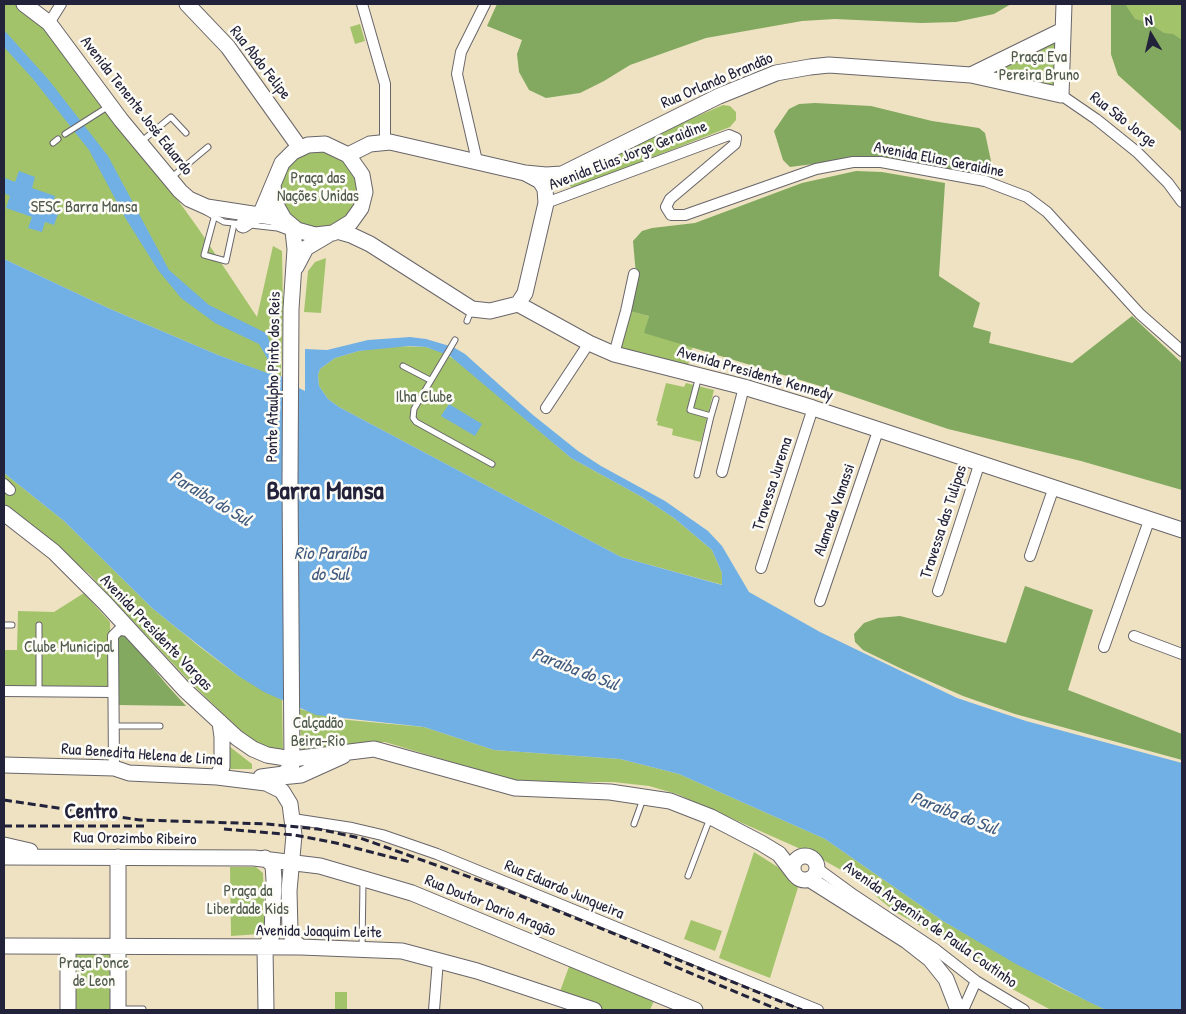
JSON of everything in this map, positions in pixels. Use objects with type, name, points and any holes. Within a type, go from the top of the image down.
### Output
[{"type":"street","name":"Avenida Tenente José Eduardo","points":[[24,4],[49,23],[109,105],[180,191],[198,204],[259,214],[291,230]]},
{"type":"street","points":[[49,23],[61,4]]},
{"type":"street","name":"Rua Abdo Felipe","points":[[187,4],[228,47],[300,148]]},
{"type":"street","points":[[362,4],[384,84],[385,142]]},
{"type":"street","points":[[477,161],[458,84],[457,69],[462,52],[485,4]]},
{"type":"street","points":[[1061,95],[1064,4]]},
{"type":"street","name":"Rua Orlando Brandão","points":[[971,75],[1063,30]]},
{"type":"street","name":"Rua Orlando Brandão","points":[[577,167],[720,96],[763,78],[790,70],[830,66],[971,75],[1061,95]]},
{"type":"street","name":"Rua São Jorge","points":[[1061,95],[1096,119],[1137,152],[1158,172],[1182,202]]},
{"type":"street","name":"Avenida Elias Jorge Geraidine","points":[[546,201],[724,136],[736,138],[736,143],[730,150],[670,198],[666,204],[667,209]]},
{"type":"street","points":[[348,155],[370,144],[385,142],[525,173],[558,175],[577,167]]},
{"type":"street","points":[[238,224],[259,214],[282,163],[300,148],[325,144],[348,155],[362,175],[363,200],[351,222],[306,248],[298,261],[293,278]]},
{"type":"street","name":"Avenida Elias Geraidine","points":[[667,209],[673,216],[685,215],[816,169],[853,162],[881,162],[985,181],[1016,192],[1047,212],[1140,314],[1182,351]]},
{"type":"street","points":[[291,230],[324,235],[335,232],[352,235],[370,244],[470,315],[490,311],[518,304],[525,293],[546,201],[556,184],[577,167]]},
{"type":"street","points":[[525,173],[543,184],[546,201]]},
{"type":"street","points":[[273,185],[277,209],[291,230],[293,278]]},
{"type":"street","points":[[614,354],[634,274]]},
{"type":"street","name":"Ponte Ataulpho Pinto dos Reis","points":[[292,753],[291,309],[293,278]]},
{"type":"street","name":"Avenida Presidente Kennedy","points":[[518,304],[588,343],[614,354],[744,387],[879,428],[1182,530]]},
{"type":"street","points":[[546,408],[588,343]]},
{"type":"street","points":[[722,472],[744,387]]},
{"type":"street","name":"Travessa Jurema","points":[[761,568],[813,408]]},
{"type":"street","name":"Alameda Vanassi","points":[[820,601],[879,428]]},
{"type":"street","name":"Travessa das Tulipas","points":[[938,591],[980,462]]},
{"type":"street","points":[[1030,556],[1054,487]]},
{"type":"street","name":"Avenida Presidente Vargas","points":[[4,513],[54,552],[185,690],[220,722],[253,749],[268,756],[292,753]]},
{"type":"street","points":[[1104,647],[1150,518]]},
{"type":"street","points":[[114,768],[113,634],[119,630],[130,630]]},
{"type":"street","points":[[1134,636],[1182,654]]},
{"type":"street","points":[[4,692],[113,692]]},
{"type":"street","points":[[217,777],[222,767],[220,722]]},
{"type":"street","points":[[233,778],[301,775],[358,749]]},
{"type":"street","points":[[260,777],[287,772],[292,767],[292,753],[358,749],[387,752],[515,788],[610,792],[644,796],[684,805],[710,817]]},
{"type":"street","name":"Rua Benedita Helena de Lima","points":[[4,765],[114,768],[134,773],[233,778],[276,787],[288,799],[292,820]]},
{"type":"street","name":"Avenida Argemiro de Paula Coutinho","points":[[710,817],[854,896],[935,949],[976,981],[1024,1010]]},
{"type":"street","points":[[292,820],[294,835],[289,895],[290,931],[294,942],[301,947]]},
{"type":"street","name":"Rua Eduardo Junqueira","points":[[292,820],[324,822],[359,830],[437,854],[818,1010]]},
{"type":"street","points":[[4,845],[41,856]]},
{"type":"street","points":[[118,856],[118,1010]]},
{"type":"street","name":"Rua Orozimbo Ribeiro","points":[[4,857],[265,858]]},
{"type":"street","points":[[265,858],[273,866],[274,880],[272,935],[264,948],[266,1010]]},
{"type":"street","name":"Rua Doutor Dario Aragão","points":[[265,858],[291,861],[363,878],[412,893],[658,1004],[696,1010]]},
{"type":"street","points":[[809,873],[930,959],[946,980],[958,1010]]},
{"type":"street","name":"Avenida Joaquim Leite","points":[[4,946],[119,948],[301,947],[402,951],[438,960],[527,991],[594,1010]]},
{"type":"street","points":[[68,947],[68,1010]]},
{"type":"street","points":[[434,1010],[438,960]]},
{"type":"street","points":[[963,1010],[976,981]]},
{"type":"lane","points":[[68,132],[109,105]]},
{"type":"lane","points":[[140,143],[172,116],[186,133]]},
{"type":"lane","points":[[170,179],[208,147]]},
{"type":"lane","points":[[198,204],[214,218],[238,224],[291,230]]},
{"type":"lane","points":[[214,218],[204,255],[226,261],[238,224]]},
{"type":"lane","points":[[455,340],[413,412],[414,420],[492,464]]},
{"type":"lane","points":[[403,366],[430,380]]},
{"type":"lane","points":[[699,376],[690,410],[711,416]]},
{"type":"lane","points":[[697,475],[716,399]]},
{"type":"lane","points":[[4,625],[12,625]]},
{"type":"lane","points":[[39,692],[40,625]]},
{"type":"lane","points":[[114,726],[160,726]]},
{"type":"lane","points":[[634,824],[644,796]]},
{"type":"lane","points":[[688,876],[710,817]]},
{"type":"lane","points":[[362,949],[363,878]]},
{"type":"lane","points":[[118,1010],[144,1010]]},
{"type":"green space","name":"SESC Barra Mansa","points":[[4,4],[24,4],[111,108],[198,228],[257,317],[273,246],[282,251],[281,376],[271,375],[218,355],[108,308],[4,259]]},
{"type":"green space","points":[[497,4],[1011,4],[994,14],[956,22],[921,23],[835,19],[802,21],[706,38],[630,65],[580,93],[546,98],[529,90],[519,72],[517,54],[522,40],[487,26]]},
{"type":"green space","points":[[1111,4],[1182,4],[1182,132],[1118,75],[1111,54]]},
{"type":"green space","points":[[1111,4],[1125,4],[1135,19],[1149,23],[1164,33],[1173,34],[1182,40],[1182,132],[1118,75],[1111,54]]},
{"type":"green space","points":[[360,24],[365,41],[355,44],[350,27]]},
{"type":"green space","name":"Praça Eva Pereira Bruno","points":[[1063,30],[1061,95],[971,75]]},
{"type":"green space","points":[[799,104],[871,106],[932,121],[979,128],[985,133],[991,161],[990,171],[983,176],[927,165],[867,157],[790,167],[783,160],[774,131],[789,109]]},
{"type":"green space","points":[[723,105],[730,106],[736,112],[736,120],[730,127],[574,188],[570,186],[569,178],[587,164]]},
{"type":"green space","name":"Praça das Nações Unidas","points":[[313,148],[341,154],[360,185],[352,213],[335,227],[306,228],[283,211],[278,197],[283,168]]},
{"type":"green space","points":[[856,171],[882,172],[945,183],[939,276],[980,303],[973,327],[991,332],[989,343],[1072,363],[1132,316],[1182,363],[1182,490],[1081,461],[948,429],[840,392],[644,333],[649,316],[629,311],[636,275],[633,241],[642,231],[695,223],[802,183]]},
{"type":"green space","points":[[326,258],[321,313],[304,312],[308,271],[315,262]]},
{"type":"green space","points":[[629,311],[649,316],[645,333],[693,346],[688,365],[618,347]]},
{"type":"green space","name":"Ilha Clube","points":[[393,346],[426,347],[442,352],[459,362],[571,458],[642,497],[674,518],[712,550],[722,573],[723,585],[621,557],[339,407],[328,399],[319,386],[318,375],[320,369],[335,358],[359,351]]},
{"type":"green space","points":[[666,383],[684,387],[686,383],[714,390],[701,442],[672,435],[673,429],[657,425],[658,421],[656,421]]},
{"type":"green space","points":[[4,473],[64,521],[152,608],[237,675],[282,700],[283,752],[260,745],[240,730],[191,683],[89,574],[4,505]]},
{"type":"green space","points":[[1025,586],[1093,610],[1068,690],[1182,734],[1182,760],[1015,714],[963,696],[863,650],[855,642],[854,634],[864,623],[878,618],[900,616],[1006,643]]},
{"type":"green space","name":"Clube Municipal","points":[[84,593],[110,622],[110,689],[4,687],[4,650],[17,650],[18,611],[54,612]]},
{"type":"green space","points":[[125,634],[186,706],[119,705],[116,640],[118,635]]},
{"type":"green space","name":"Calçadão Beira-Rio","points":[[300,709],[337,719],[424,727],[494,750],[620,759],[679,774],[825,839],[943,921],[1057,986],[1106,1010],[1051,1010],[1003,984],[950,942],[895,912],[852,876],[814,855],[677,794],[649,786],[613,782],[525,782],[508,779],[385,742],[369,742],[301,753]]},
{"type":"green space","points":[[225,743],[252,764],[252,769],[224,769]]},
{"type":"green space","points":[[754,852],[800,881],[770,978],[719,958]]},
{"type":"green space","name":"Praça da Liberdade Kids","points":[[230,867],[256,867],[263,873],[265,925],[260,934],[231,936]]},
{"type":"green space","points":[[691,920],[722,931],[715,951],[684,939]]},
{"type":"green space","name":"Praça Ponce de Leon","points":[[71,949],[116,950],[116,1010],[70,1010]]},
{"type":"green space","points":[[570,964],[656,996],[650,1010],[596,1010],[559,994]]},
{"type":"green space","points":[[335,992],[347,992],[347,1010],[335,1010]]},
{"type":"water","name":"Rio Paraíba do Sul","points":[[4,30],[48,79],[108,156],[169,270],[209,305],[266,333],[274,351],[277,375],[281,376],[285,381],[305,391],[305,349],[327,350],[368,340],[410,337],[426,339],[453,347],[465,354],[533,415],[578,451],[601,466],[665,501],[708,531],[722,546],[749,592],[820,632],[957,698],[1026,721],[1182,763],[1182,1010],[1106,1010],[1091,1003],[1016,964],[943,921],[825,839],[679,774],[620,759],[494,750],[424,727],[316,715],[264,692],[237,675],[152,608],[64,521],[4,473],[4,259],[108,308],[218,355],[270,374],[267,358],[259,344],[215,323],[181,298],[158,270],[126,219],[89,150],[33,79],[4,47]],"holes":[[[409,346],[426,347],[450,356],[571,458],[642,497],[674,518],[712,550],[722,573],[722,585],[621,557],[339,407],[328,399],[319,386],[318,375],[320,369],[335,358],[359,351]]]},
{"type":"water","points":[[19,171],[35,177],[32,188],[55,196],[51,208],[59,211],[54,225],[45,222],[42,232],[28,228],[32,217],[6,208],[10,196],[4,193],[5,178],[15,182]]},
{"type":"water","points":[[449,404],[482,424],[475,436],[441,416]]},
{"type":"railway","points":[[4,800],[140,820],[267,824],[318,829],[360,838],[506,890],[802,1010]]},
{"type":"railway","points":[[4,826],[144,826]]},
{"type":"railway","points":[[224,829],[294,835],[336,843],[410,862]]},
{"type":"railway","points":[[664,962],[779,1010]]},
{"type":"district","name":"Barra Mansa","points":[[325,492]]},
{"type":"district","name":"Centro","points":[[91,812]]},
{"type":"water label","name":"Paraiba do Sul","points":[[210,499]]},
{"type":"water label","name":"Paraiba do Sul","points":[[575,670]]},
{"type":"water label","name":"Paraiba do Sul","points":[[954,814]]}]
